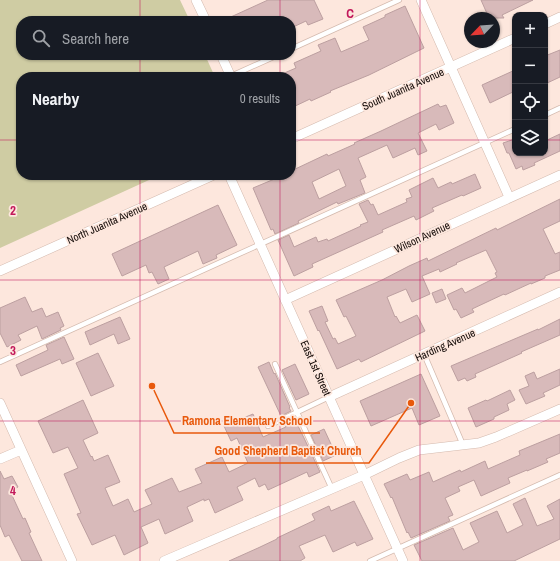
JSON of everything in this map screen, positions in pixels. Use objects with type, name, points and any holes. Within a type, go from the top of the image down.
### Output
[{"type":"street","points":[[421,0],[509,197]]},
{"type":"street","points":[[199,1],[204,16]]},
{"type":"street","points":[[548,23],[560,17]]},
{"type":"street","name":"South Juanita Avenue","points":[[296,137],[512,39]]},
{"type":"street","points":[[223,60],[229,72]]},
{"type":"street","name":"Wilson Avenue","points":[[285,300],[560,174]]},
{"type":"street","name":"North Juanita Avenue","points":[[0,271],[203,180]]},
{"type":"street","name":"East 1st Street","points":[[231,180],[403,561]]},
{"type":"street","name":"Harding Avenue","points":[[329,397],[560,292]]},
{"type":"street","points":[[0,403],[72,561]]},
{"type":"street","points":[[164,561],[419,450],[479,443],[560,409]]},
{"type":"street","points":[[0,459],[21,450]]},
{"type":"lane","points":[[296,47],[399,0]]},
{"type":"lane","points":[[242,72],[267,60]]},
{"type":"lane","points":[[548,114],[560,108]]},
{"type":"lane","points":[[0,362],[512,130]]},
{"type":"lane","points":[[424,354],[463,445]]},
{"type":"lane","points":[[276,364],[332,489]]},
{"type":"lane","points":[[268,426],[329,397]]},
{"type":"lane","points":[[370,561],[560,475]]},
{"type":"shaded area","points":[[0,0],[180,0],[188,16],[16,16],[16,60],[207,60],[213,72],[16,72],[16,180],[149,180],[0,248]]},
{"type":"building","points":[[268,0],[314,0],[323,19],[308,25],[306,21],[296,26],[296,16],[233,16]]},
{"type":"building","points":[[481,0],[533,0],[502,15],[504,18],[500,18],[500,12],[486,12]]},
{"type":"building","points":[[405,6],[424,48],[369,75],[330,91],[331,92],[311,101],[310,99],[296,106],[296,72],[287,72],[296,68],[294,63],[321,51],[318,45],[335,38],[341,52],[369,40],[363,27],[385,17],[385,15]]},
{"type":"building","points":[[560,50],[560,77],[548,83],[548,55]]},
{"type":"building","points":[[512,71],[512,92],[490,103],[482,85]]},
{"type":"building","points":[[438,104],[440,107],[446,105],[454,123],[439,130],[436,124],[418,133],[427,151],[418,155],[415,148],[393,158],[387,145],[358,158],[366,177],[360,180],[365,193],[338,204],[337,202],[298,221],[299,223],[275,234],[273,229],[271,230],[253,188],[272,180],[296,180],[296,169],[327,154],[328,156],[355,144],[354,143]],"holes":[[[339,169],[346,186],[319,199],[312,182]]]},
{"type":"building","points":[[560,134],[560,151],[534,163],[535,165],[523,170],[522,166],[516,169],[503,143],[512,140],[512,156],[548,156],[548,140]]},
{"type":"building","points":[[475,174],[481,188],[432,208],[434,211],[416,220],[414,216],[382,230],[383,232],[312,264],[313,267],[294,276],[278,240],[289,235],[294,247],[316,237],[318,242],[327,239],[328,241],[368,222],[359,204],[368,200],[371,205],[373,204],[378,215],[407,202],[406,199],[412,197],[409,190],[433,178],[438,188],[451,182],[452,184]]},
{"type":"building","points":[[560,199],[560,221],[543,229],[555,254],[560,252],[560,270],[545,276],[545,278],[505,295],[504,294],[472,309],[474,312],[461,318],[456,309],[454,310],[447,295],[462,288],[465,293],[497,277],[495,273],[497,272],[486,250],[456,263],[457,264],[440,272],[439,269],[422,276],[430,294],[412,302],[406,289],[387,297],[395,317],[396,316],[400,323],[417,315],[425,331],[361,362],[359,359],[337,369],[309,311],[322,306],[328,321],[325,322],[333,339],[335,338],[338,344],[356,336],[346,316],[344,317],[336,300],[427,258],[428,261],[496,228],[497,230]]},
{"type":"building","points":[[218,205],[237,245],[216,255],[217,258],[203,264],[198,251],[164,267],[169,279],[158,284],[152,272],[149,273],[146,265],[122,276],[112,254]]},
{"type":"building","points":[[442,289],[446,299],[436,303],[432,293]]},
{"type":"building","points":[[25,297],[32,312],[42,308],[46,317],[58,312],[64,326],[60,328],[61,330],[42,339],[37,326],[18,335],[21,340],[7,347],[0,333],[0,308]]},
{"type":"building","points":[[120,317],[130,339],[118,344],[114,334],[90,345],[85,332]]},
{"type":"building","points":[[560,319],[560,335],[475,374],[476,377],[467,381],[465,378],[458,381],[451,366],[538,330]]},
{"type":"building","points":[[64,337],[74,359],[62,364],[60,359],[21,376],[16,365],[48,350],[46,345]]},
{"type":"building","points":[[98,353],[114,386],[91,396],[76,363]]},
{"type":"building","points":[[269,362],[291,411],[281,416],[258,367]]},
{"type":"building","points":[[295,364],[309,394],[296,400],[282,370]]},
{"type":"building","points":[[560,369],[560,385],[543,393],[545,396],[526,404],[519,390],[529,386],[525,376],[534,372],[537,379]]},
{"type":"building","points":[[421,374],[440,416],[419,425],[412,408],[371,426],[360,401]]},
{"type":"building","points":[[510,390],[515,400],[507,404],[509,410],[476,427],[468,408]]},
{"type":"building","points":[[83,400],[98,433],[83,440],[94,461],[108,455],[120,482],[105,488],[113,506],[128,499],[134,512],[152,504],[145,490],[172,478],[179,492],[202,483],[195,469],[222,457],[229,472],[248,463],[237,438],[231,441],[224,426],[253,414],[263,437],[286,427],[284,423],[294,418],[320,472],[309,477],[307,472],[268,490],[265,484],[259,487],[255,478],[237,487],[243,500],[215,513],[209,499],[204,501],[204,499],[187,507],[193,521],[165,534],[159,519],[141,527],[148,543],[124,555],[115,535],[92,545],[77,514],[81,513],[64,474],[78,468],[68,447],[53,453],[38,421]]},
{"type":"building","points":[[324,429],[336,455],[323,461],[311,435]]},
{"type":"building","points":[[560,434],[560,453],[546,459],[548,462],[508,478],[510,483],[481,496],[474,480],[458,487],[460,491],[445,498],[453,515],[448,517],[450,521],[411,538],[408,532],[407,533],[392,497],[391,498],[384,484],[407,474],[410,480],[429,472],[433,482],[460,470],[461,472],[485,461],[488,469],[520,455],[519,451]]},
{"type":"building","points":[[0,471],[4,479],[12,476],[18,487],[10,491],[23,519],[25,518],[31,532],[29,533],[42,561],[22,561],[9,535],[5,537],[0,525]]},
{"type":"building","points":[[525,498],[537,526],[554,519],[547,506],[560,499],[560,539],[514,561],[422,561],[414,545],[453,528],[463,550],[479,542],[470,523],[497,511],[507,533],[523,525],[513,504]]},
{"type":"building","points":[[354,501],[373,539],[357,546],[355,542],[333,552],[325,535],[299,546],[305,558],[300,561],[229,561],[315,520],[312,514],[329,506],[331,511]]},
{"type":"place","name":"Ramona Elementary School","points":[[152,386]]},
{"type":"place","name":"Good Shepherd Baptist Church","points":[[411,403]]}]
